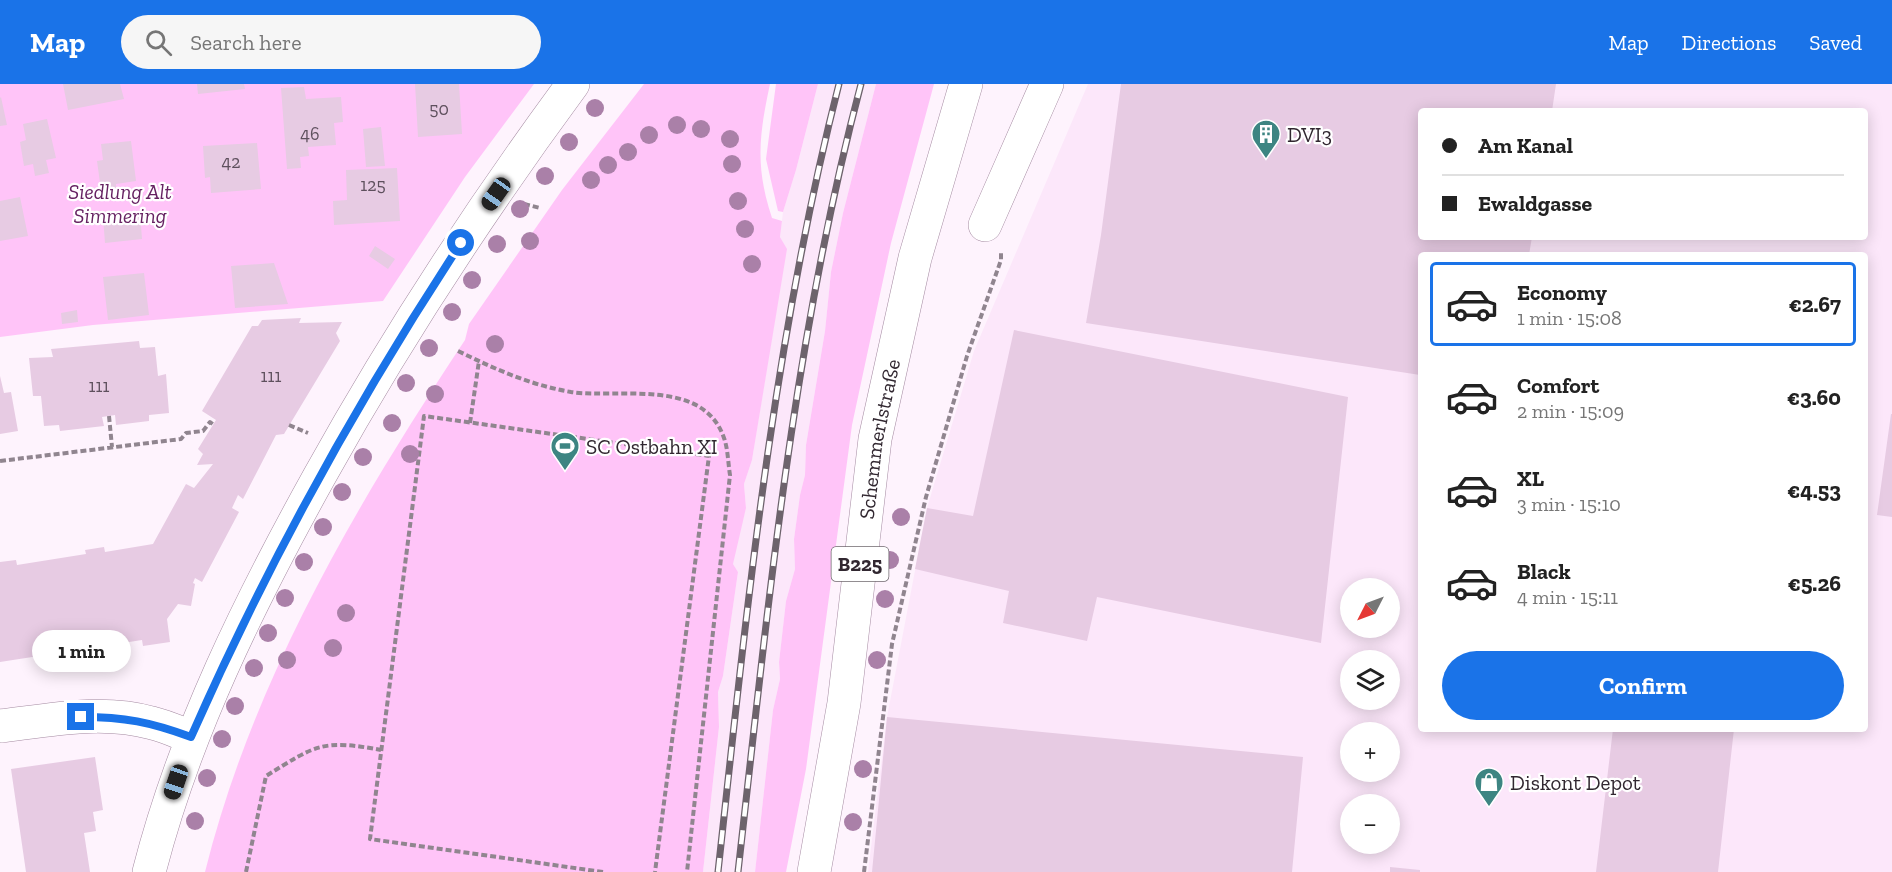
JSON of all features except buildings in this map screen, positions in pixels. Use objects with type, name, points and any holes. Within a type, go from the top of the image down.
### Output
[{"type":"street","points":[[149,872],[160,827],[191,737],[233,643],[280,548],[346,429],[410,321],[461,243],[573,84]]},
{"type":"street","name":"Schemmerlstraße","points":[[814,872],[844,703],[875,439],[915,258],[966,84]]},
{"type":"street","points":[[985,225],[1047,84]]},
{"type":"street","points":[[0,726],[81,717],[117,717],[151,722],[191,737]]},
{"type":"path","points":[[519,202],[540,208]]},
{"type":"path","points":[[864,872],[892,644],[926,497],[967,356],[1001,260],[1001,242],[985,225]]},
{"type":"path","points":[[458,351],[527,382],[572,392],[653,394],[683,400],[709,415],[724,437],[730,475],[687,872]]},
{"type":"path","points":[[470,423],[479,361]]},
{"type":"path","points":[[109,416],[112,447]]},
{"type":"path","points":[[603,872],[370,839],[424,416],[709,456],[655,872]]},
{"type":"path","points":[[0,461],[181,439],[186,433],[203,431],[210,422],[213,425]]},
{"type":"path","points":[[290,425],[308,433]]},
{"type":"path","points":[[246,872],[266,776],[311,748],[344,743],[381,750]]},
{"type":"shaded area","points":[[818,84],[876,84],[843,213],[831,272],[825,331],[806,445],[805,475],[794,539],[795,569],[786,601],[779,662],[780,679],[773,710],[755,872],[703,872],[719,727],[718,692],[723,676],[738,572],[733,564],[734,551],[746,508],[744,484],[752,460],[786,249],[780,237],[783,212]]},
{"type":"shaded area","points":[[1088,84],[1892,84],[1892,872],[868,872],[887,717],[927,508],[974,351]]},
{"type":"green space","name":"Siedlung Alt Simmering","points":[[0,84],[534,84],[465,177],[383,301],[93,325],[0,337]]},
{"type":"green space","name":"SC Ostbahn XI","points":[[644,84],[770,84],[761,135],[761,167],[772,218],[782,221],[780,237],[787,249],[752,460],[744,484],[746,508],[733,564],[738,572],[723,676],[718,692],[719,727],[703,872],[205,872],[225,800],[251,731],[280,662],[347,530],[465,340],[469,324],[562,190]]},
{"type":"green space","points":[[776,84],[818,84],[783,212],[778,211],[766,159]]},
{"type":"green space","points":[[876,84],[934,84],[891,243],[852,425],[806,769],[786,872],[755,872],[773,710],[780,679],[779,662],[786,601],[795,569],[794,539],[805,475],[806,445],[825,331],[831,272],[843,213]]},
{"type":"railway","points":[[718,872],[752,575],[779,377],[816,181],[839,84]]},
{"type":"railway","points":[[738,872],[772,574],[800,377],[837,181],[861,84]]},
{"type":"place","name":"DVI3","points":[[1266,160]]},
{"type":"place","name":"SC Ostbahn XI","points":[[565,472]]},
{"type":"place","name":"Diskont Depot","points":[[1489,808]]},
{"type":"route","points":[[81,717],[117,717],[151,722],[191,737],[233,643],[280,548],[410,321],[461,243]]}]
